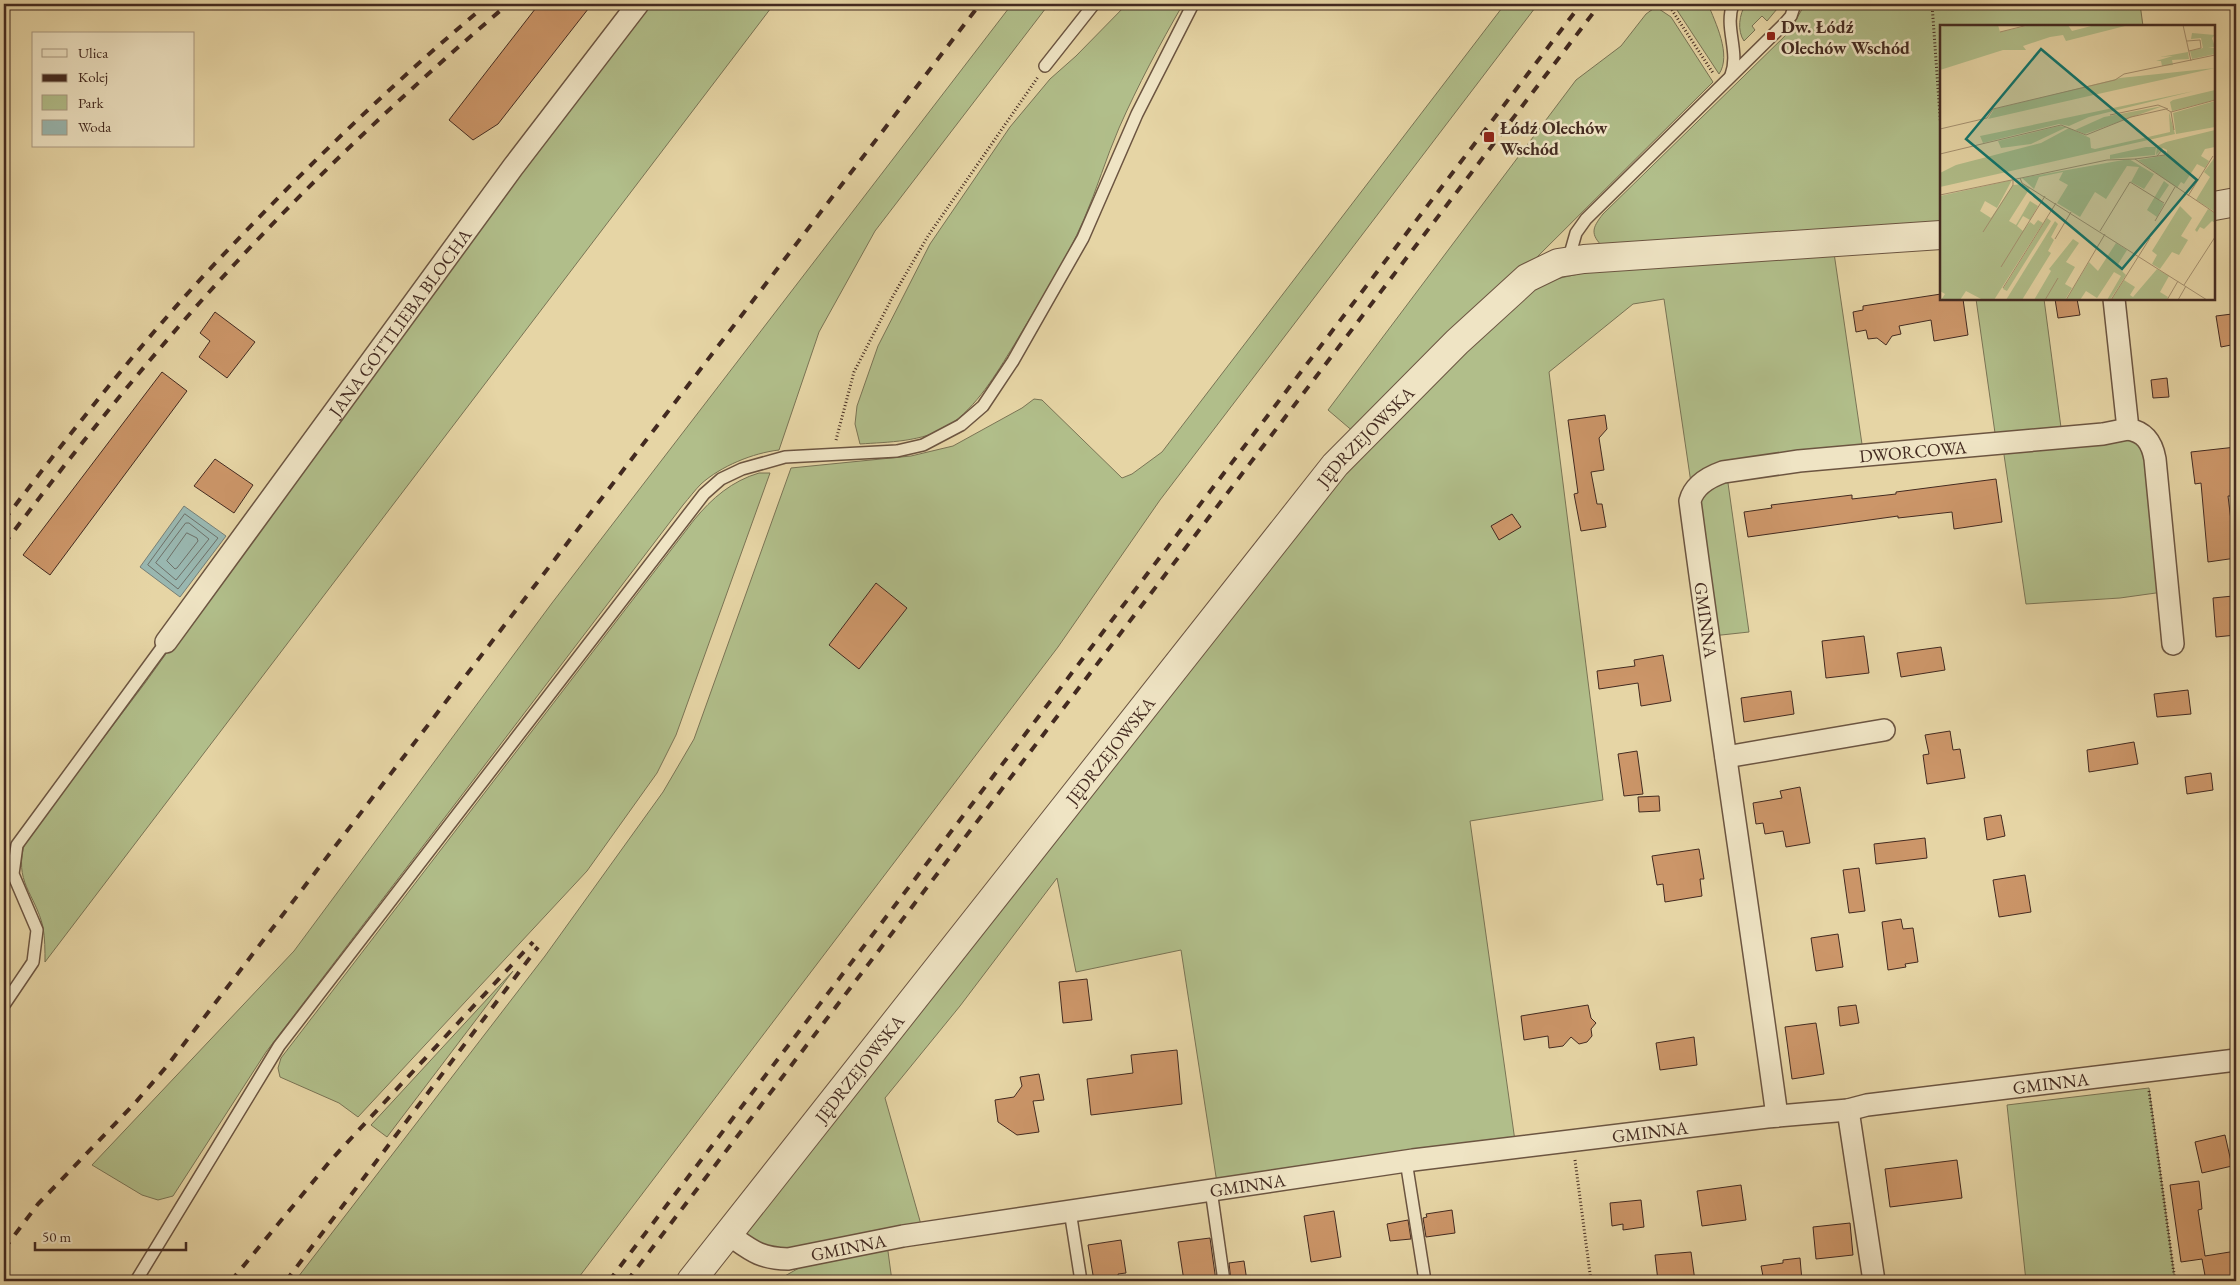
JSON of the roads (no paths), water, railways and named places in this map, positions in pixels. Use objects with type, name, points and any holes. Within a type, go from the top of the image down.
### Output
[{"type":"street","name":"JANA GOTTLIEBA BLOCHA","points":[[166,642],[513,167],[638,4]]},
{"type":"street","points":[[2215,206],[2236,202]]},
{"type":"street","points":[[1568,261],[1940,235]]},
{"type":"street","name":"JĘDRZEJOWSKA","points":[[691,1281],[1336,465],[1457,342],[1518,286],[1546,267],[1568,261]]},
{"type":"street","points":[[2114,300],[2128,429],[2137,431],[2147,438],[2153,446],[2173,644]]},
{"type":"street","name":"DWORCOWA","points":[[1700,485],[1723,472],[1799,461],[2103,434],[2128,429]]},
{"type":"street","name":"GMINNA","points":[[1700,485],[1692,493],[1690,501],[1702,601],[1777,1116]]},
{"type":"street","points":[[1726,757],[1884,730]]},
{"type":"street","name":"GMINNA","points":[[728,1234],[758,1255],[788,1259],[903,1236],[1406,1161],[1777,1116],[1848,1110],[1876,1104],[2236,1060]]},
{"type":"street","points":[[1848,1110],[1874,1281]]},
{"type":"lane","points":[[1046,66],[1094,4]]},
{"type":"lane","points":[[136,1281],[279,1046],[704,494],[721,479],[742,469],[785,457],[897,450],[923,445],[961,426],[983,406],[1013,361],[1083,238],[1138,114],[1193,4]]},
{"type":"lane","points":[[1730,76],[1736,57],[1730,26],[1733,4]]},
{"type":"lane","points":[[1568,261],[1576,232],[1586,218],[1722,87],[1730,76],[1784,24],[1791,16],[1795,4]]},
{"type":"lane","points":[[4,1005],[33,962],[37,930],[13,874],[17,845],[166,642]]},
{"type":"lane","points":[[1406,1161],[1424,1281]]},
{"type":"lane","points":[[1211,1190],[1224,1281]]},
{"type":"lane","points":[[1070,1210],[1081,1281]]},
{"type":"water","points":[[184,506],[226,536],[180,597],[140,567]]},
{"type":"railway","points":[[4,520],[129,362],[208,271],[343,133],[450,35],[487,4]]},
{"type":"railway","points":[[4,544],[121,395],[243,255],[372,126],[508,4]]},
{"type":"railway","points":[[4,1249],[38,1204],[135,1103],[167,1066],[980,4]]},
{"type":"railway","points":[[1053,9],[1057,4]]},
{"type":"railway","points":[[609,1281],[1581,4]]},
{"type":"railway","points":[[627,1281],[1600,4]]},
{"type":"railway","points":[[231,1281],[331,1160],[533,942]]},
{"type":"railway","points":[[286,1281],[538,947]]},
{"type":"place","name":"Dw. Łódź Olechów Wschód","points":[[1771,36]]},
{"type":"place","name":"Łódź Olechów Wschód","points":[[1489,137]]}]
